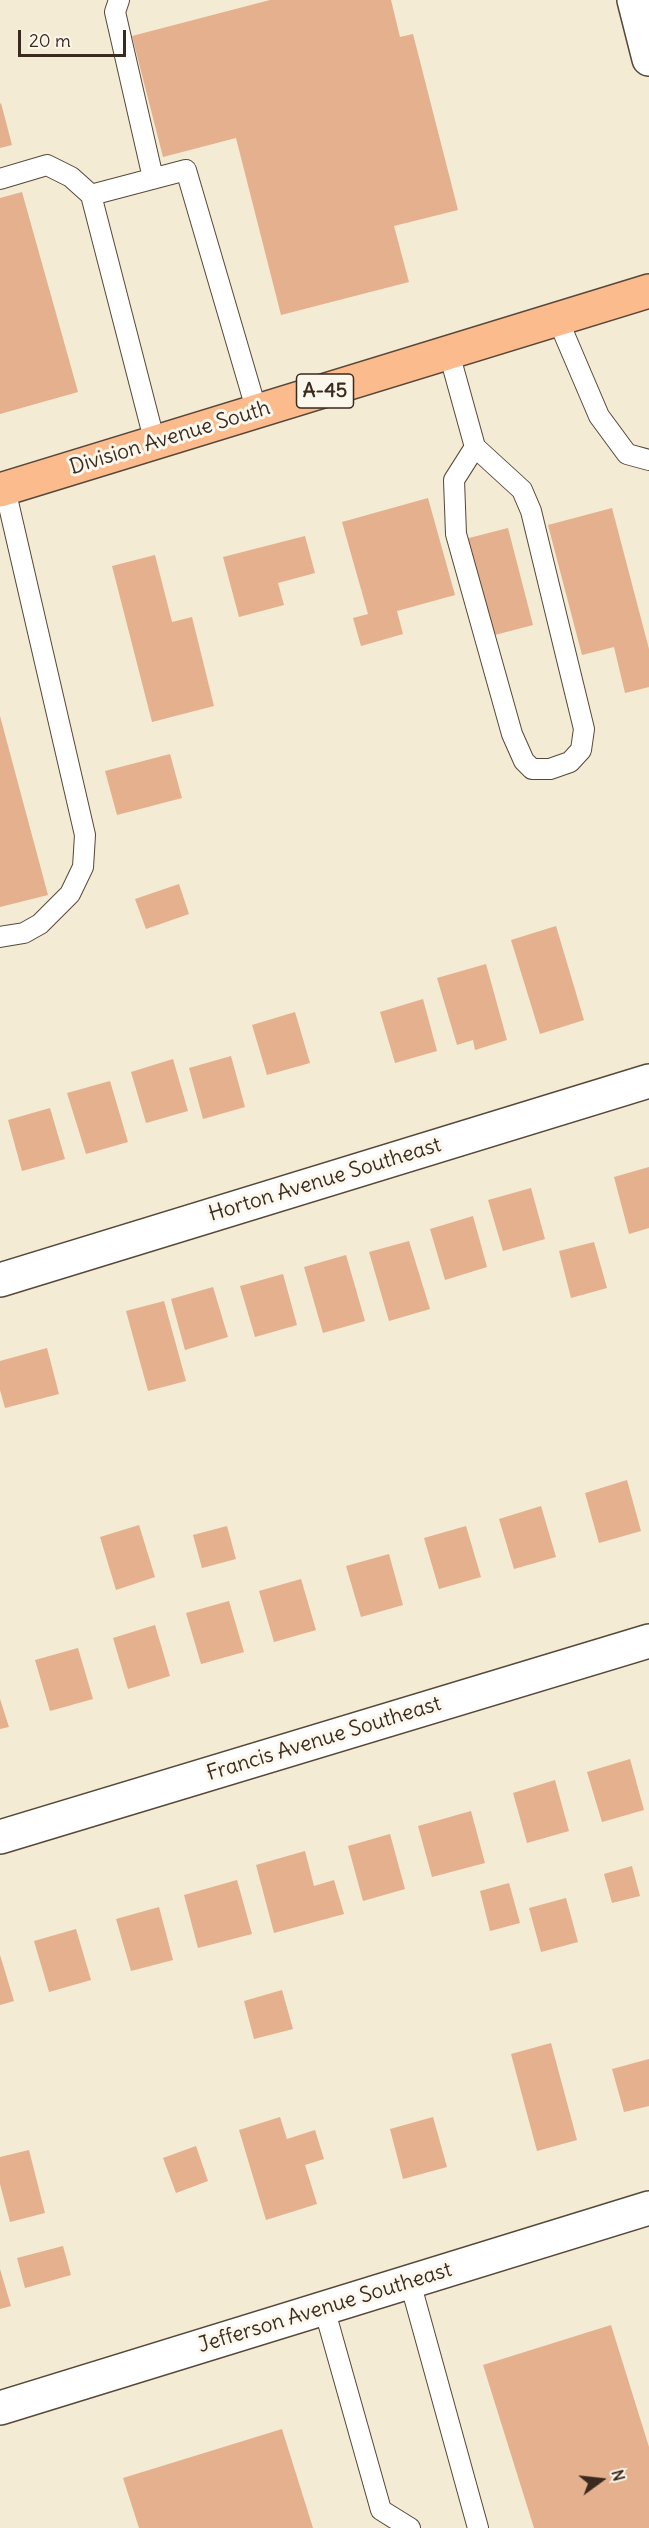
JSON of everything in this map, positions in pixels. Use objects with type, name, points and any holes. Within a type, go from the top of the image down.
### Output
[{"type":"main road","name":"Division Avenue South","points":[[2,490],[649,291]]},
{"type":"street","points":[[640,7],[649,59]]},
{"type":"street","name":"Horton Avenue Southeast","points":[[0,1280],[649,1081]]},
{"type":"street","name":"Francis Avenue Southeast","points":[[0,1838],[649,1641]]},
{"type":"street","name":"Jefferson Avenue Southeast","points":[[0,2408],[649,2208]]},
{"type":"lane","points":[[119,0],[115,12],[153,178]]},
{"type":"lane","points":[[0,179],[47,165],[71,177],[91,195],[155,443]]},
{"type":"lane","points":[[91,195],[186,170],[257,412]]},
{"type":"lane","points":[[558,320],[599,416],[627,454],[649,460]]},
{"type":"lane","points":[[449,353],[475,447],[522,490],[531,511],[584,729],[581,750],[570,762],[550,769],[532,770],[524,761],[512,734],[456,534],[454,480],[475,447]]},
{"type":"lane","points":[[0,937],[24,933],[40,924],[70,894],[83,867],[85,835],[2,490]]},
{"type":"lane","points":[[410,2282],[478,2528]]},
{"type":"lane","points":[[324,2308],[381,2510],[410,2528]]},
{"type":"building","points":[[270,0],[391,0],[400,37],[413,34],[458,210],[394,226],[409,282],[281,315],[236,138],[163,157],[132,36]]},
{"type":"building","points":[[0,104],[12,145],[0,148]]},
{"type":"building","points":[[22,192],[78,392],[0,414],[0,198]]},
{"type":"building","points":[[428,498],[455,595],[397,611],[403,634],[361,646],[353,618],[368,614],[342,522]]},
{"type":"building","points":[[612,508],[649,649],[649,687],[625,693],[614,647],[582,655],[548,525]]},
{"type":"building","points":[[508,528],[533,625],[491,636],[465,539]]},
{"type":"building","points":[[305,536],[315,573],[278,583],[284,605],[239,617],[223,557]]},
{"type":"building","points":[[155,555],[172,622],[192,617],[214,706],[152,722],[112,566]]},
{"type":"building","points":[[0,716],[48,895],[0,907]]},
{"type":"building","points":[[170,754],[182,798],[117,815],[105,771]]},
{"type":"building","points":[[179,884],[189,914],[146,929],[135,899]]},
{"type":"building","points":[[556,926],[584,1020],[540,1034],[511,940]]},
{"type":"building","points":[[486,964],[507,1040],[475,1050],[473,1040],[457,1045],[437,978]]},
{"type":"building","points":[[423,999],[437,1051],[395,1063],[380,1012]]},
{"type":"building","points":[[295,1012],[310,1063],[267,1075],[252,1025]]},
{"type":"building","points":[[231,1056],[245,1107],[203,1119],[189,1068]]},
{"type":"building","points":[[173,1059],[188,1111],[146,1123],[131,1072]]},
{"type":"building","points":[[110,1081],[128,1142],[86,1154],[67,1093]]},
{"type":"building","points":[[50,1108],[65,1159],[22,1171],[8,1120]]},
{"type":"building","points":[[649,1167],[649,1228],[629,1234],[614,1177]]},
{"type":"building","points":[[531,1188],[545,1239],[503,1251],[488,1200]]},
{"type":"building","points":[[473,1216],[487,1267],[445,1280],[430,1229]]},
{"type":"building","points":[[409,1241],[430,1309],[389,1321],[369,1252]]},
{"type":"building","points":[[594,1242],[607,1288],[571,1298],[559,1251]]},
{"type":"building","points":[[346,1255],[365,1321],[323,1333],[304,1267]]},
{"type":"building","points":[[283,1274],[297,1325],[255,1337],[240,1286]]},
{"type":"building","points":[[213,1287],[228,1337],[185,1350],[171,1299]]},
{"type":"building","points":[[164,1301],[186,1381],[148,1391],[126,1311]]},
{"type":"building","points":[[47,1348],[59,1394],[5,1408],[0,1390],[0,1361]]},
{"type":"building","points":[[627,1480],[641,1531],[599,1543],[585,1493]]},
{"type":"building","points":[[541,1506],[556,1557],[514,1569],[499,1519]]},
{"type":"building","points":[[139,1525],[155,1577],[116,1590],[100,1537]]},
{"type":"building","points":[[227,1526],[236,1559],[202,1568],[193,1535]]},
{"type":"building","points":[[466,1526],[481,1577],[439,1589],[424,1538]]},
{"type":"building","points":[[389,1554],[403,1605],[361,1617],[346,1566]]},
{"type":"building","points":[[301,1579],[316,1630],[274,1642],[259,1591]]},
{"type":"building","points":[[229,1601],[244,1652],[201,1664],[186,1613]]},
{"type":"building","points":[[155,1625],[170,1676],[128,1689],[113,1638]]},
{"type":"building","points":[[78,1648],[93,1699],[50,1711],[35,1660]]},
{"type":"building","points":[[0,1699],[9,1727],[0,1729]]},
{"type":"building","points":[[630,1759],[644,1810],[602,1822],[587,1772]]},
{"type":"building","points":[[555,1780],[569,1831],[527,1843],[513,1793]]},
{"type":"building","points":[[471,1811],[485,1863],[432,1877],[418,1826]]},
{"type":"building","points":[[390,1834],[405,1889],[363,1901],[348,1846]]},
{"type":"building","points":[[305,1851],[314,1886],[334,1880],[344,1914],[274,1933],[256,1865]]},
{"type":"building","points":[[632,1866],[640,1896],[612,1903],[604,1874]]},
{"type":"building","points":[[237,1880],[252,1934],[198,1948],[184,1895]]},
{"type":"building","points":[[509,1883],[520,1923],[490,1931],[480,1891]]},
{"type":"building","points":[[566,1898],[578,1942],[541,1952],[529,1908]]},
{"type":"building","points":[[159,1907],[173,1960],[131,1971],[116,1919]]},
{"type":"building","points":[[76,1929],[91,1980],[49,1992],[34,1941]]},
{"type":"building","points":[[0,1955],[14,2001],[0,2005]]},
{"type":"building","points":[[282,1990],[293,2029],[254,2039],[244,2001]]},
{"type":"building","points":[[551,2043],[577,2140],[537,2151],[511,2054]]},
{"type":"building","points":[[649,2059],[649,2106],[624,2112],[612,2069]]},
{"type":"building","points":[[280,2117],[287,2139],[315,2130],[324,2159],[305,2165],[317,2204],[266,2220],[239,2130]]},
{"type":"building","points":[[433,2117],[447,2167],[403,2179],[390,2129]]},
{"type":"building","points":[[196,2146],[208,2181],[176,2193],[163,2158]]},
{"type":"building","points":[[29,2150],[45,2213],[10,2222],[0,2184],[0,2157]]},
{"type":"building","points":[[63,2246],[71,2275],[25,2288],[17,2258]]},
{"type":"building","points":[[0,2269],[11,2306],[0,2309]]},
{"type":"building","points":[[611,2325],[649,2447],[649,2528],[534,2528],[483,2365]]},
{"type":"building","points":[[282,2429],[313,2528],[139,2528],[123,2478]]}]
